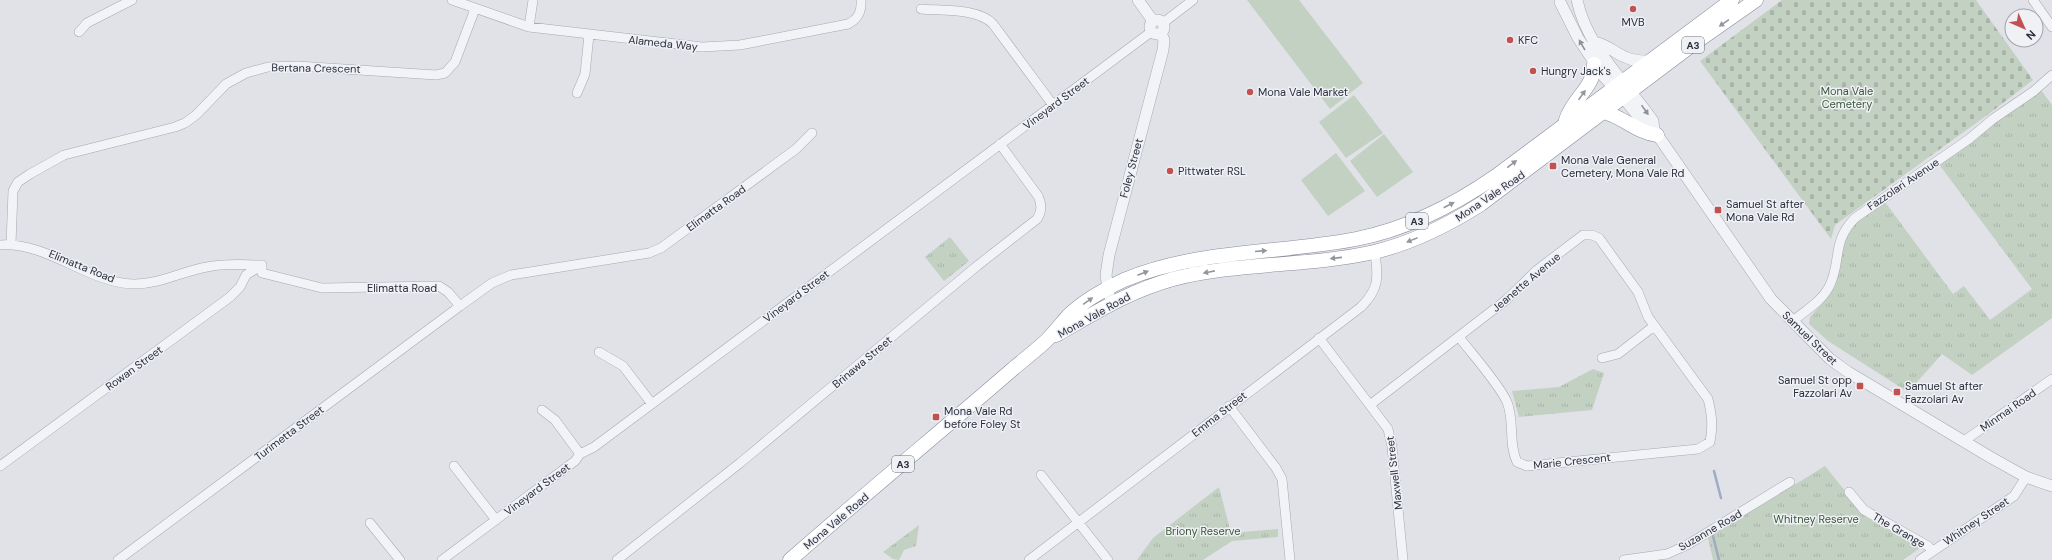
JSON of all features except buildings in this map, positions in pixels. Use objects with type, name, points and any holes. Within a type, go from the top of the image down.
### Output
[{"type":"highway","name":"Mona Vale Road","points":[[1046,341],[1110,303],[1146,288],[1173,279],[1218,270],[1352,256],[1375,252],[1427,234],[1460,218],[1521,175],[1604,112],[1622,89],[1648,61],[1732,0]]},
{"type":"highway","name":"Mona Vale Road","points":[[790,560],[1046,341],[1070,315],[1090,299],[1108,289],[1154,269],[1190,260],[1347,240],[1385,232],[1422,218],[1451,204],[1481,186],[1564,125],[1622,89],[1756,0]]},
{"type":"highway","points":[[1564,125],[1568,114],[1590,82],[1594,73],[1594,64]]},
{"type":"highway","points":[[1604,112],[1624,119],[1647,134],[1656,133]]},
{"type":"highway","points":[[1347,240],[1359,246],[1370,246],[1375,252],[1380,243],[1408,231],[1422,218]]},
{"type":"street","points":[[79,32],[87,23],[132,0]]},
{"type":"street","name":"Alameda Way","points":[[452,0],[529,27],[702,47],[740,45],[848,24],[859,15],[861,0]]},
{"type":"street","points":[[529,27],[533,0]]},
{"type":"street","points":[[1138,0],[1157,27]]},
{"type":"street","name":"Vineyard Street","points":[[442,560],[575,461],[580,454],[594,447],[1193,0]]},
{"type":"street","points":[[1572,0],[1558,1],[1594,64],[1622,89]]},
{"type":"street","points":[[1577,0],[1583,23],[1622,89]]},
{"type":"street","points":[[2033,0],[2052,27]]},
{"type":"street","name":"Bertana Crescent","points":[[11,244],[12,197],[15,186],[30,174],[54,159],[81,150],[180,125],[196,115],[226,84],[256,69],[297,66],[436,75],[445,73],[455,62],[475,9]]},
{"type":"street","points":[[920,10],[974,13],[987,18],[994,24],[1053,105]]},
{"type":"street","name":"Foley Street","points":[[1110,303],[1106,274],[1109,255],[1163,50],[1164,40],[1157,27]]},
{"type":"street","points":[[577,93],[585,74],[589,35]]},
{"type":"street","points":[[1593,42],[1604,43],[1625,57],[1635,60],[1648,61]]},
{"type":"street","name":"Fazzolari Avenue","points":[[1793,321],[1818,301],[1829,286],[1833,276],[1838,244],[1842,234],[1855,218],[1969,139],[1993,119],[2034,91],[2052,75]]},
{"type":"street","name":"Samuel Street","points":[[1622,89],[1646,126],[1656,133],[1771,299],[1839,366],[2026,477],[2052,486]]},
{"type":"street","name":"Elimatta Road","points":[[0,245],[11,244],[38,249],[103,277],[133,284],[157,280],[212,266],[262,265],[262,273],[322,288],[439,286],[448,292],[460,306],[492,283],[511,275],[649,253],[661,248],[796,149],[812,133]]},
{"type":"street","name":"Brinawa Street","points":[[617,560],[740,463],[977,266],[1037,219],[1041,213],[1042,204],[1038,196],[1000,144]]},
{"type":"street","name":"Jeanette Avenue","points":[[1370,405],[1506,300],[1537,270],[1583,235],[1592,235],[1599,238],[1638,292],[1648,317],[1708,399],[1712,414],[1713,427],[1710,442],[1698,449]]},
{"type":"street","name":"Emma Street","points":[[1029,560],[1229,406],[1361,307],[1371,297],[1376,288],[1378,278],[1375,252]]},
{"type":"street","name":"Rowan Street","points":[[0,466],[230,297],[240,287],[246,275],[262,265]]},
{"type":"street","name":"Turimetta Street","points":[[118,560],[460,306]]},
{"type":"street","points":[[1602,358],[1618,354],[1654,326]]},
{"type":"street","name":"Marie Crescent","points":[[1459,337],[1507,401],[1512,422],[1512,453],[1517,462],[1527,466],[1698,449]]},
{"type":"street","name":"Maxwell Street","points":[[1319,338],[1388,429],[1391,441],[1403,560]]},
{"type":"street","points":[[599,352],[623,366],[652,404]]},
{"type":"street","name":"Minmai Road","points":[[1964,441],[2052,379]]},
{"type":"street","points":[[1229,406],[1276,468],[1282,480],[1290,560]]},
{"type":"street","points":[[542,410],[555,420],[580,454]]},
{"type":"street","points":[[454,466],[496,520]]},
{"type":"street","points":[[1041,475],[1108,560]]},
{"type":"street","name":"Whitney Street","points":[[1920,560],[2014,496],[2026,477]]},
{"type":"street","name":"Suzanne Road","points":[[1624,560],[1666,554],[1687,545],[1790,482]]},
{"type":"street","name":"The Grange","points":[[1848,492],[1864,510],[1928,546],[1932,551]]},
{"type":"street","points":[[370,522],[400,560]]},
{"type":"green space","points":[[1247,0],[1299,0],[1363,83],[1330,109]]},
{"type":"green space","name":"Mona Vale Cemetery","points":[[1782,0],[1976,0],[2004,39],[2004,48],[2010,48],[2033,80],[1990,113],[1835,225],[1831,239],[1700,61]]},
{"type":"green space","points":[[2041,90],[2052,105],[2052,318],[1972,375],[1942,354],[1908,392],[1828,341],[1809,324],[1810,317],[1827,298],[1835,282],[1845,236],[1858,221],[1885,202],[1953,294],[1964,286],[1990,320],[2032,289],[1938,163]]},
{"type":"green space","points":[[1354,95],[1383,133],[1346,158],[1319,122]]},
{"type":"green space","points":[[1384,134],[1413,172],[1377,197],[1350,161]]},
{"type":"green space","points":[[1336,153],[1365,191],[1328,216],[1301,180]]},
{"type":"green space","points":[[950,237],[969,261],[944,281],[925,257]]},
{"type":"green space","points":[[1593,369],[1604,373],[1592,410],[1519,417],[1512,391],[1559,387]]},
{"type":"green space","name":"Whitney Reserve","points":[[1825,466],[1866,517],[1920,548],[1903,560],[1713,560],[1708,538]]},
{"type":"green space","name":"Briony Reserve","points":[[1219,487],[1231,533],[1278,529],[1278,537],[1232,541],[1203,560],[1137,560],[1153,538]]},
{"type":"green space","points":[[919,525],[916,546],[904,550],[899,560],[893,559],[883,552]]},
{"type":"waterway","points":[[1714,471],[1721,498]]},
{"type":"waterway","points":[[1713,536],[1719,560]]},
{"type":"place","name":"MVB","points":[[1633,9]]},
{"type":"place","name":"KFC","points":[[1510,40]]},
{"type":"place","name":"Hungry Jack's","points":[[1533,71]]},
{"type":"place","name":"Mona Vale Market","points":[[1250,92]]},
{"type":"place","name":"Mona Vale General Cemetery, Mona Vale Rd","points":[[1553,166]]},
{"type":"place","name":"Pittwater RSL","points":[[1170,171]]},
{"type":"place","name":"Samuel St after Mona Vale Rd","points":[[1718,210]]},
{"type":"place","name":"Samuel St opp Fazzolari Av","points":[[1860,386]]},
{"type":"place","name":"Samuel St after Fazzolari Av","points":[[1897,392]]},
{"type":"place","name":"Mona Vale Rd before Foley St","points":[[936,417]]}]
